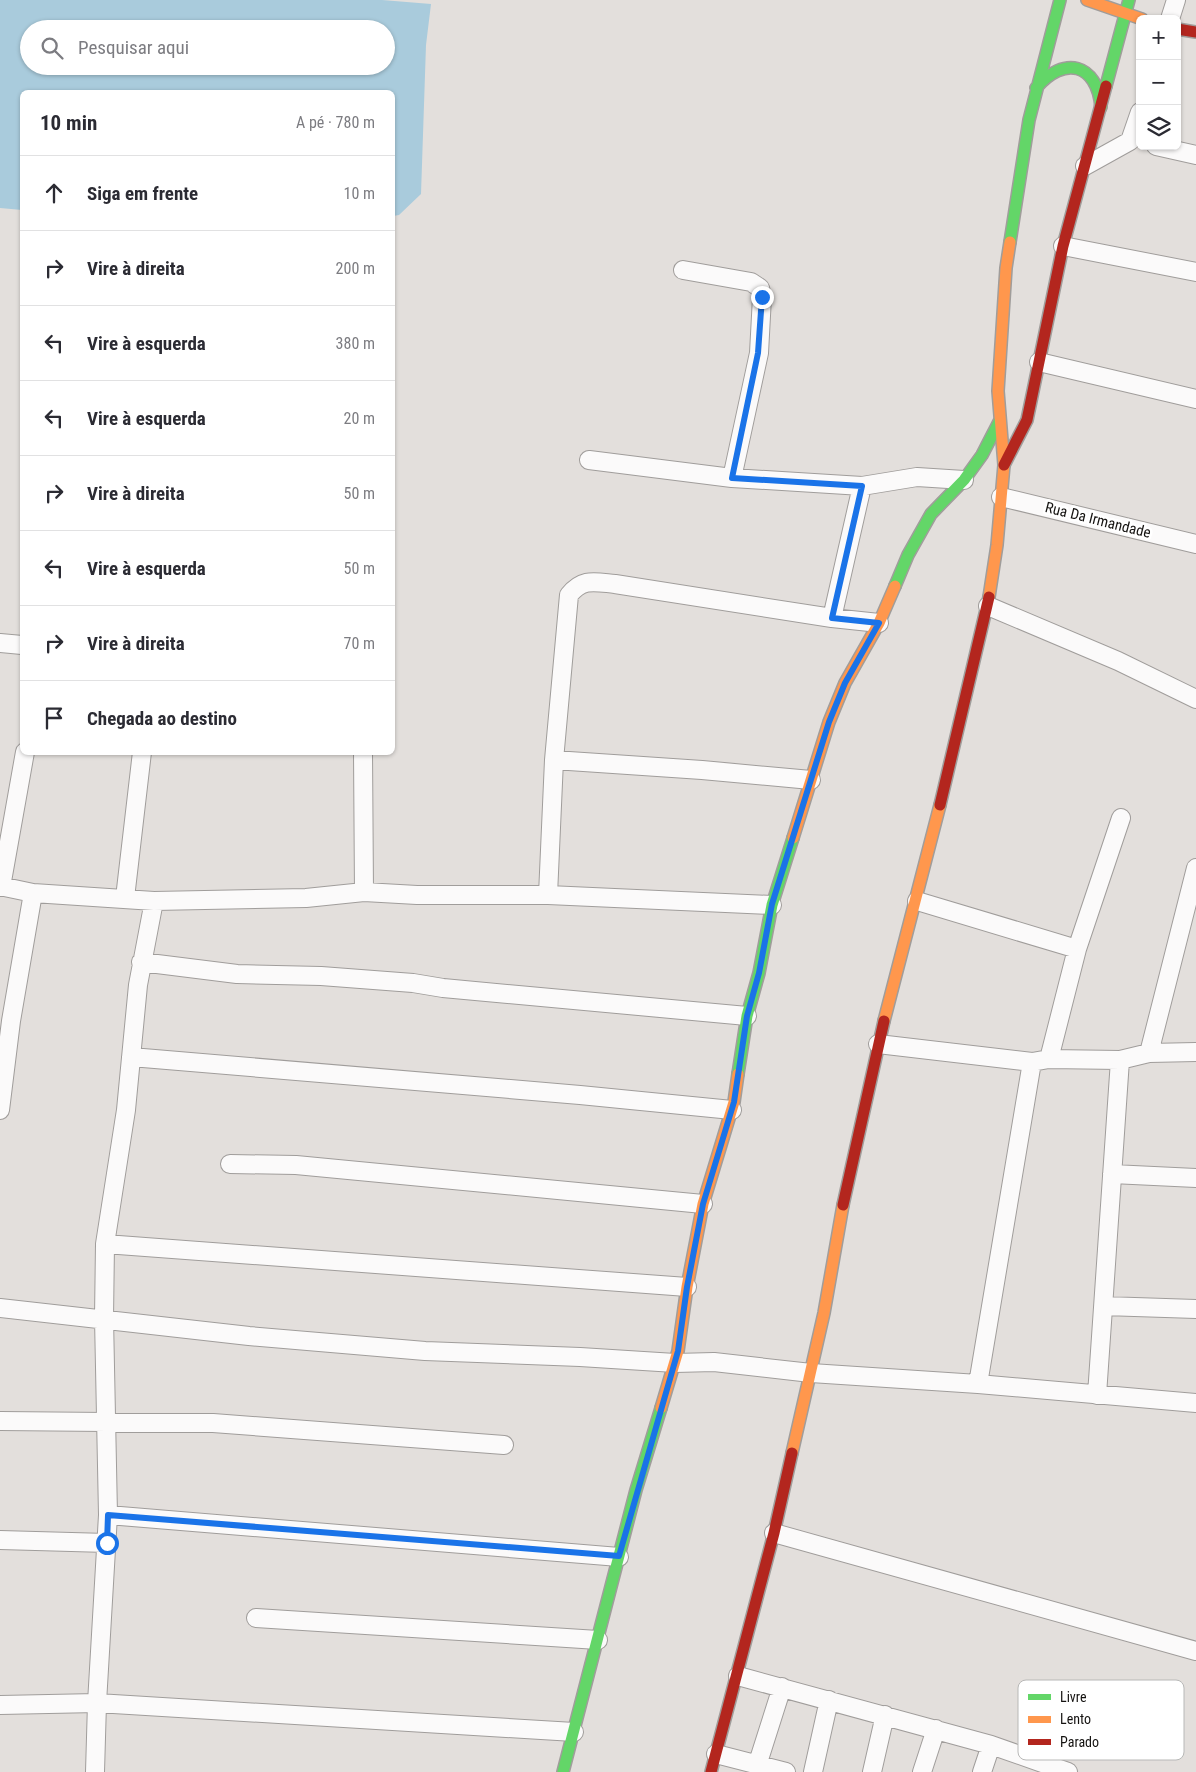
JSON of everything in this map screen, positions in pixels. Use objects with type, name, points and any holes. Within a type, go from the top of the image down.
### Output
[{"type":"street","points":[[711,1772],[738,1676],[774,1533],[811,1373],[845,1195],[878,1044],[917,901],[988,606],[1004,465],[999,422],[998,390],[1006,268],[1022,155],[1036,88],[1060,0]]},
{"type":"street","points":[[1087,0],[1136,17]]},
{"type":"street","points":[[1004,465],[1027,420],[1063,246],[1129,0]]},
{"type":"street","points":[[1171,15],[1176,0]]},
{"type":"street","points":[[1181,29],[1196,32]]},
{"type":"street","points":[[1036,88],[1049,72],[1071,67],[1082,70],[1092,76],[1098,86],[1101,107]]},
{"type":"street","points":[[1085,166],[1135,142]]},
{"type":"street","points":[[1174,150],[1196,155]]},
{"type":"street","points":[[1063,246],[1196,272]]},
{"type":"street","points":[[683,270],[751,282],[760,288],[762,297],[758,353],[732,478]]},
{"type":"street","points":[[1039,362],[1196,399]]},
{"type":"street","points":[[563,1772],[619,1556],[675,1363],[703,1204],[732,1110],[747,1016],[759,973],[772,904],[829,722],[845,683],[879,623],[904,562],[931,514],[964,480],[982,455],[999,422]]},
{"type":"street","points":[[589,460],[732,478],[862,486],[917,477],[964,480]]},
{"type":"street","points":[[832,618],[862,486]]},
{"type":"street","name":"Rua Da Irmandade","points":[[1001,497],[1196,544]]},
{"type":"street","points":[[548,895],[554,760],[569,595],[578,584],[590,582],[614,584],[832,618],[879,623]]},
{"type":"street","points":[[988,606],[1060,635],[1196,699]]},
{"type":"street","points":[[0,644],[20,645]]},
{"type":"street","points":[[24,755],[1,886],[33,893],[154,901],[306,898],[364,892],[417,895],[548,895],[772,904]]},
{"type":"street","points":[[125,898],[142,755]]},
{"type":"street","points":[[363,755],[364,892]]},
{"type":"street","points":[[554,760],[702,770],[811,780]]},
{"type":"street","points":[[978,1384],[1041,1061],[1121,818]]},
{"type":"street","points":[[1149,1053],[1196,868]]},
{"type":"street","points":[[0,1110],[11,1021],[33,893]]},
{"type":"street","points":[[95,1772],[108,1515],[104,1318],[106,1244],[126,1110],[141,962],[154,901]]},
{"type":"street","points":[[917,901],[1077,949]]},
{"type":"street","points":[[141,962],[237,974],[321,976],[413,983],[443,988],[747,1016]]},
{"type":"street","points":[[878,1044],[1041,1061],[1120,1060],[1149,1053],[1196,1052]]},
{"type":"street","points":[[131,1057],[580,1095],[732,1110]]},
{"type":"street","points":[[1096,1395],[1104,1306],[1120,1060]]},
{"type":"street","points":[[230,1164],[296,1165],[703,1204]]},
{"type":"street","points":[[1112,1174],[1196,1178]]},
{"type":"street","points":[[106,1244],[687,1287]]},
{"type":"street","points":[[1104,1306],[1196,1309]]},
{"type":"street","points":[[0,1308],[104,1318],[249,1336],[425,1351],[675,1363],[714,1362],[811,1373],[978,1384],[1196,1403]]},
{"type":"street","points":[[0,1422],[213,1423],[504,1445]]},
{"type":"street","points":[[108,1515],[619,1556]]},
{"type":"street","points":[[774,1533],[1196,1650]]},
{"type":"street","points":[[0,1540],[107,1543]]},
{"type":"street","points":[[256,1618],[598,1640]]},
{"type":"street","points":[[738,1676],[991,1744],[1018,1754]]},
{"type":"street","points":[[756,1768],[782,1687]]},
{"type":"street","points":[[813,1772],[829,1700]]},
{"type":"street","points":[[0,1705],[97,1703],[574,1732]]},
{"type":"street","points":[[872,1772],[885,1715]]},
{"type":"street","points":[[922,1772],[936,1729]]},
{"type":"street","points":[[982,1772],[991,1744]]},
{"type":"street","points":[[716,1754],[756,1768],[786,1772]]},
{"type":"street","points":[[1035,1760],[1068,1772]]},
{"type":"water","points":[[0,0],[382,0],[431,4],[426,45],[421,194],[399,215],[395,216],[395,90],[20,90],[20,210],[0,208]]},
{"type":"traffic: fast","points":[[1010,242],[1029,120],[1060,0]]},
{"type":"traffic: fast","points":[[1106,86],[1129,0]]},
{"type":"traffic: fast","points":[[1036,88],[1057,71],[1068,68],[1078,69],[1086,73],[1093,81],[1098,92],[1101,107]]},
{"type":"traffic: fast","points":[[895,586],[908,555],[931,514],[964,480],[982,455],[999,422]]},
{"type":"traffic: fast","points":[[738,1074],[747,1016],[759,973],[772,905],[793,838]]},
{"type":"traffic: fast","points":[[563,1772],[636,1490],[661,1408]]},
{"type":"traffic: slow","points":[[1087,0],[1136,17]]},
{"type":"traffic: slow","points":[[989,597],[997,545],[1004,465],[998,391],[1006,268],[1010,242]]},
{"type":"traffic: slow","points":[[793,838],[829,722],[845,683],[879,623],[895,586]]},
{"type":"traffic: slow","points":[[884,1021],[940,805]]},
{"type":"traffic: slow","points":[[661,1408],[678,1351],[687,1287],[703,1204],[734,1102],[738,1074]]},
{"type":"traffic: slow","points":[[792,1453],[824,1313],[843,1205]]},
{"type":"traffic: jam","points":[[1181,30],[1196,32]]},
{"type":"traffic: jam","points":[[1004,465],[1027,420],[1063,246],[1106,86]]},
{"type":"traffic: jam","points":[[940,805],[989,597]]},
{"type":"traffic: jam","points":[[843,1205],[884,1021]]},
{"type":"traffic: jam","points":[[711,1772],[774,1533],[792,1453]]},
{"type":"route","points":[[107,1543],[108,1515],[619,1556],[636,1490],[662,1411],[678,1351],[687,1287],[703,1204],[734,1102],[747,1016],[759,973],[772,904],[829,722],[845,683],[879,623],[832,618],[862,486],[732,478],[758,353],[762,297]]}]
